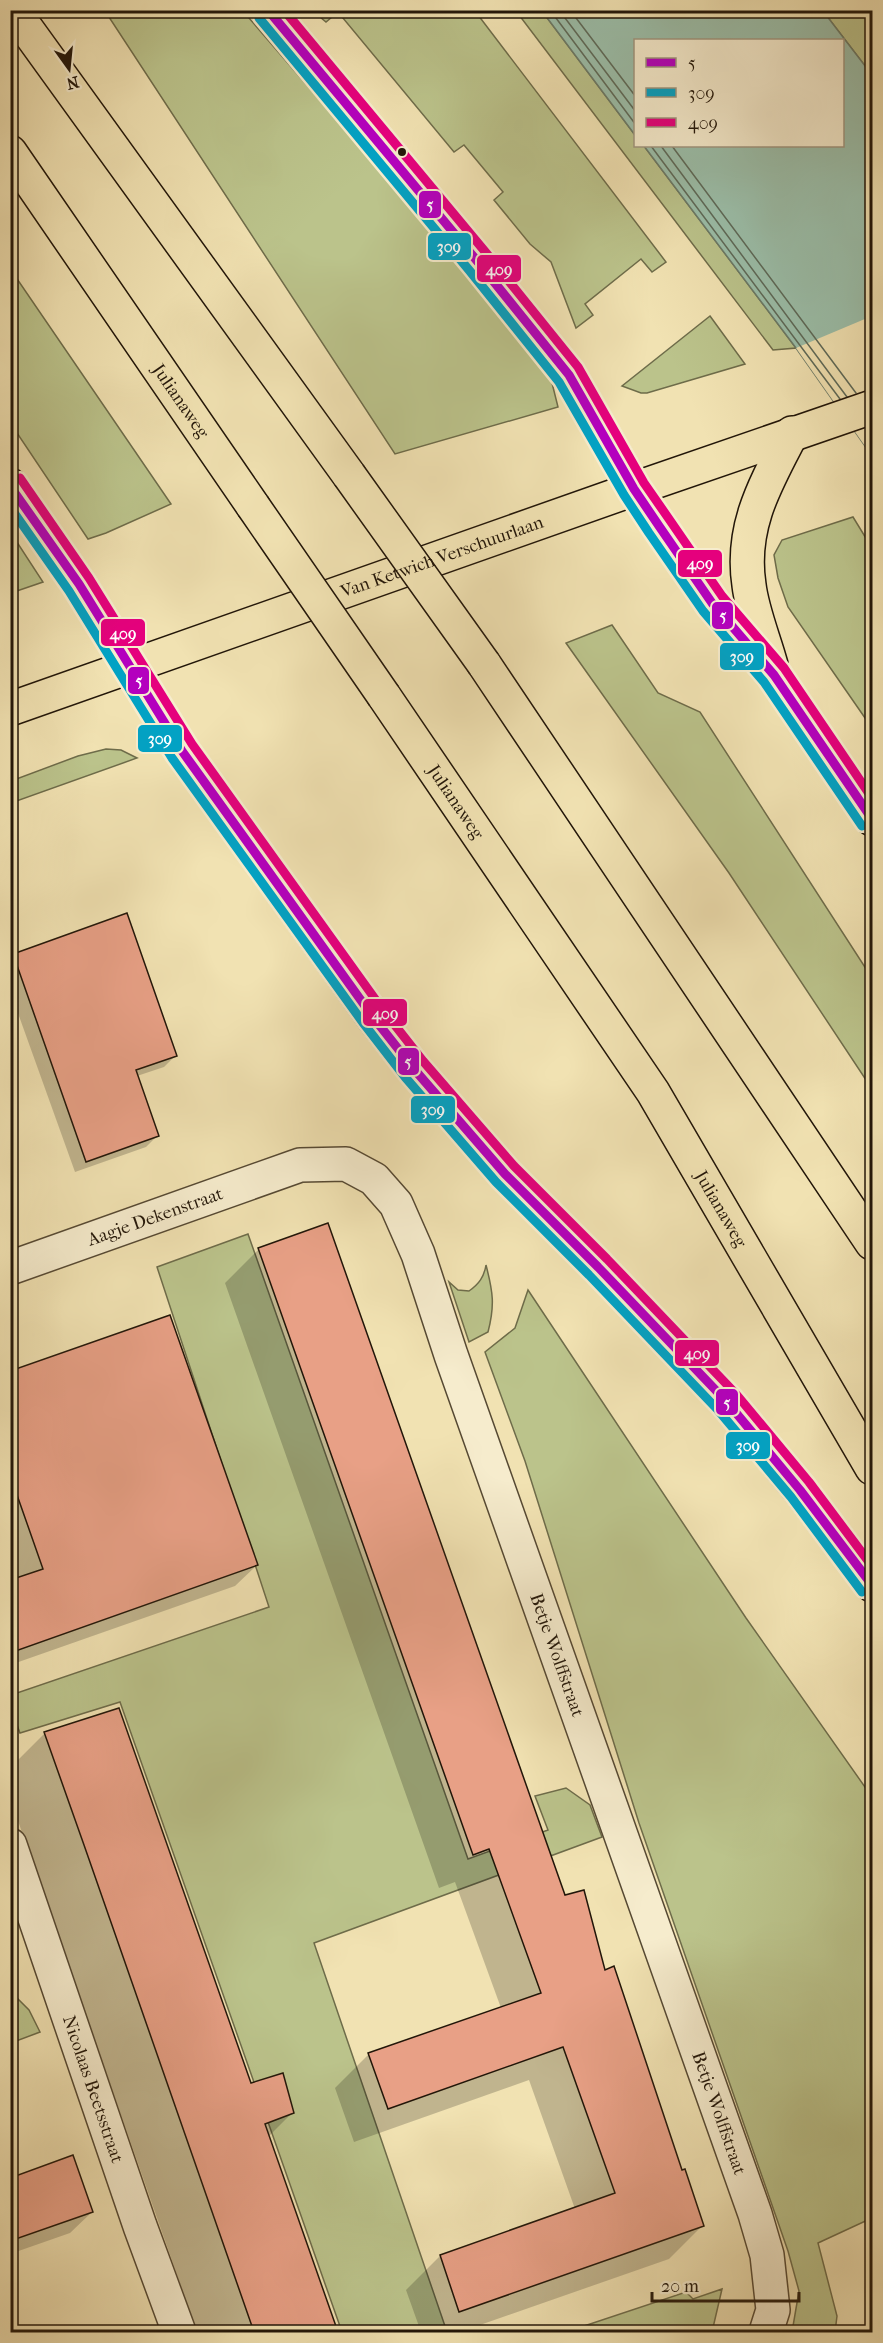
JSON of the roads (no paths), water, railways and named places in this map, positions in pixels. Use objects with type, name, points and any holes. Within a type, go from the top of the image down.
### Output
[{"type":"main road","points":[[13,10],[484,664],[873,1243]]},
{"type":"main road","points":[[268,10],[569,375],[634,489],[712,603],[774,675],[873,819]]},
{"type":"main road","name":"Julianaweg","points":[[10,152],[653,1092],[873,1468]]},
{"type":"main road","name":"Van Ketwich Verschuurlaan","points":[[10,709],[858,411]]},
{"type":"main road","points":[[774,675],[748,585],[748,541],[750,524],[763,490],[792,434]]},
{"type":"main road","points":[[10,485],[60,556],[182,752],[352,988],[414,1069],[505,1174],[727,1402],[800,1490],[873,1585]]},
{"type":"street","name":"Betje Wolffstraat","points":[[300,1165],[346,1164],[374,1179],[396,1204],[418,1254],[451,1355],[755,2214],[767,2254],[773,2310],[766,2332]]},
{"type":"street","name":"Aagje Dekenstraat","points":[[10,1268],[300,1165]]},
{"type":"street","name":"Nicolaas Beetsstraat","points":[[10,1845],[140,2226],[179,2332]]},
{"type":"water","points":[[542,11],[823,11],[872,75],[872,456],[796,348],[645,147],[844,147],[844,39],[634,39],[634,134]]}]
